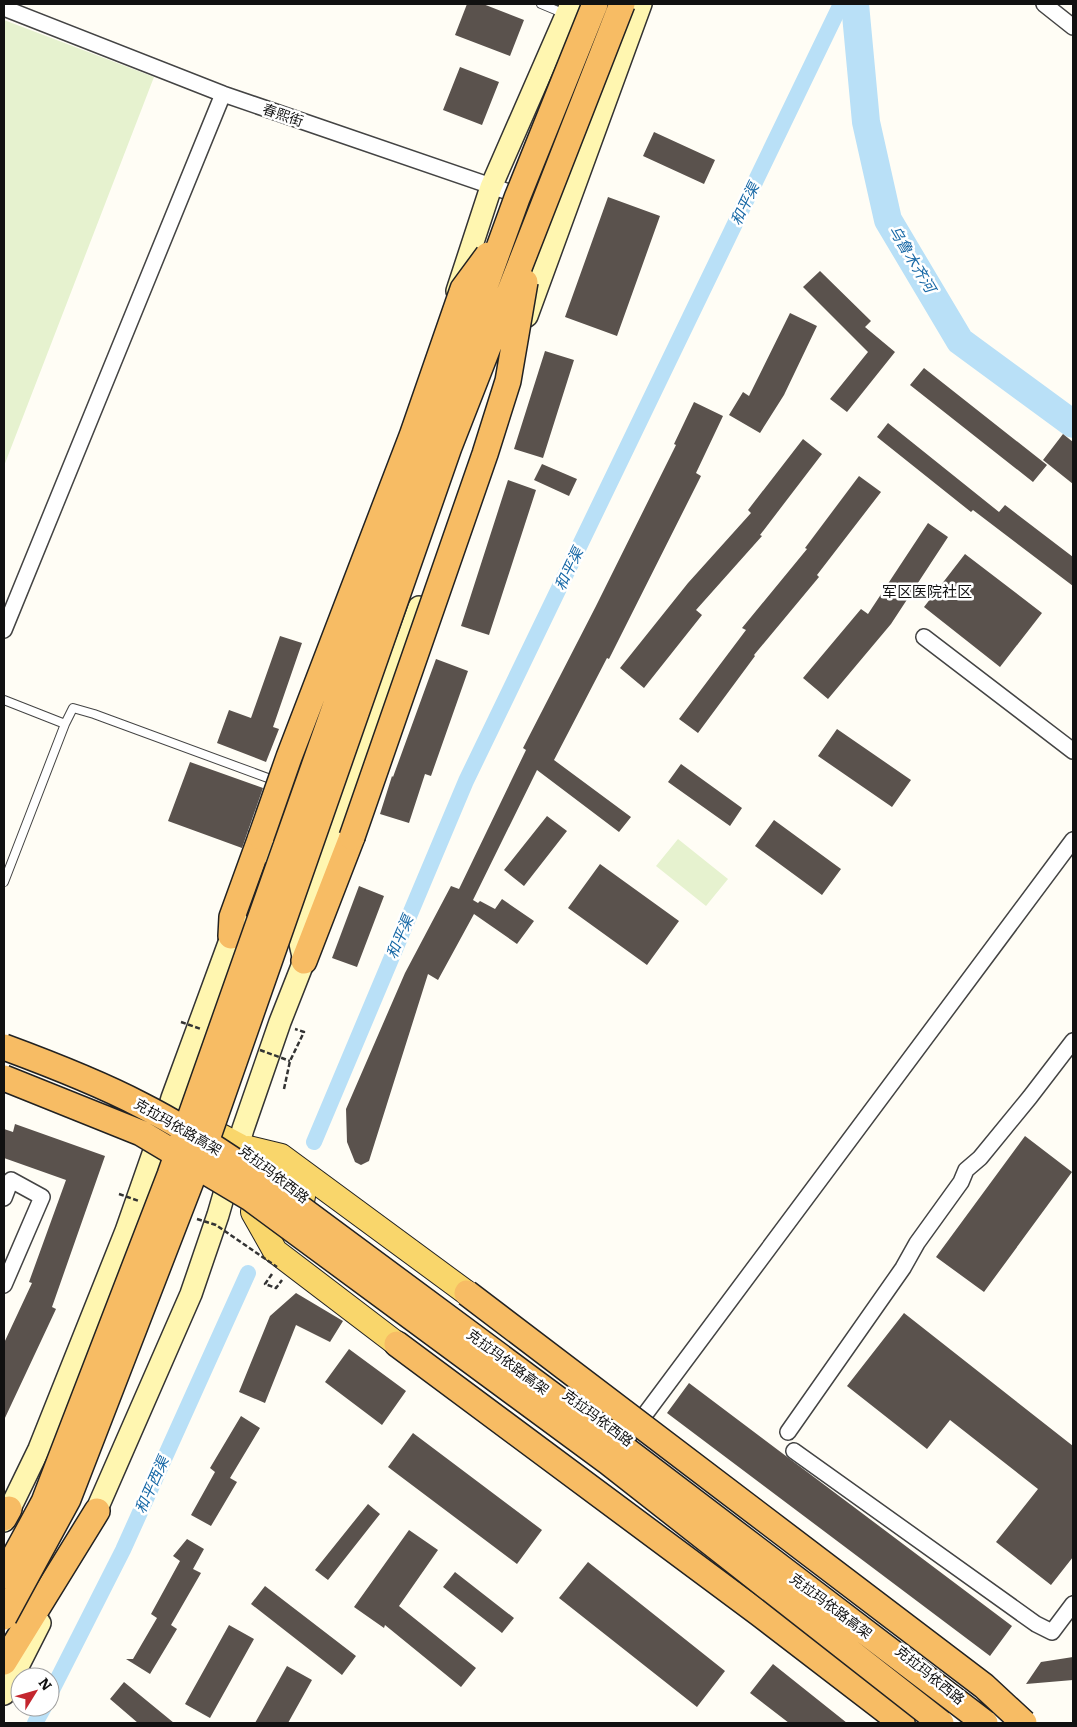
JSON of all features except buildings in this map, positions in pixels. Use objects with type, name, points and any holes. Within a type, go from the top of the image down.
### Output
[{"type":"highway","points":[[4,1576],[44,1502],[170,1175],[426,449],[505,233],[596,4]]},
{"type":"highway","points":[[4,1617],[68,1499],[205,1145],[449,447],[622,4]]},
{"type":"highway","points":[[304,962],[352,837],[485,454],[508,380],[534,230]]},
{"type":"highway","points":[[231,936],[232,916],[289,757],[412,436],[463,289],[505,233]]},
{"type":"highway","name":"克拉玛依路高架","points":[[4,1047],[59,1068],[140,1104],[209,1143],[261,1179],[621,1446],[985,1723]]},
{"type":"highway","name":"克拉玛依路高架","points":[[4,1078],[141,1133],[250,1198],[608,1462],[940,1723]]},
{"type":"highway","points":[[467,1293],[984,1686],[1024,1723]]},
{"type":"highway","points":[[397,1344],[760,1614],[902,1723]]},
{"type":"highway","points":[[4,1662],[97,1511]]},
{"type":"main road","points":[[4,1694],[97,1511],[192,1294],[238,1145],[280,1022],[304,962],[299,939],[370,739],[641,4]]},
{"type":"main road","points":[[6,1516],[39,1449],[126,1231],[231,936],[294,788],[491,187],[569,9]]},
{"type":"main road","name":"克拉玛依西路","points":[[4,1047],[112,1084],[169,1108],[238,1145],[350,1235],[555,1385],[925,1669],[989,1723]]},
{"type":"main road","points":[[4,1089],[154,1151],[253,1212],[288,1240],[846,1649],[933,1723]]},
{"type":"main road","points":[[238,1145],[282,1156],[467,1293]]},
{"type":"main road","points":[[253,1212],[275,1251],[397,1344]]},
{"type":"street","points":[[1044,4],[1073,27]]},
{"type":"street","name":"春熙街","points":[[4,8],[223,94],[491,187],[566,210]]},
{"type":"street","points":[[4,630],[223,94]]},
{"type":"street","points":[[924,637],[1073,751]]},
{"type":"street","points":[[604,1472],[626,1439],[1073,840]]},
{"type":"street","points":[[788,1432],[903,1268],[916,1243],[960,1182],[966,1170],[980,1158],[1030,1097],[1073,1040]]},
{"type":"street","points":[[4,1198],[11,1180],[42,1197],[4,1285]]},
{"type":"street","points":[[794,1451],[1036,1624],[1052,1632],[1073,1604]]},
{"type":"lane","points":[[541,4],[569,9]]},
{"type":"lane","points":[[4,700],[65,724]]},
{"type":"lane","points":[[4,882],[65,724],[73,708],[94,714],[294,788]]},
{"type":"path","points":[[284,1089],[290,1061],[304,1032]]},
{"type":"path","points":[[120,1194],[146,1203]]},
{"type":"path","points":[[190,1217],[216,1226],[277,1267],[265,1284]]},
{"type":"green space","points":[[4,20],[154,77],[4,466]]},
{"type":"green space","points":[[678,839],[728,879],[706,906],[656,866]]},
{"type":"waterway","name":"和平渠","points":[[314,1142],[466,781],[841,4]]},
{"type":"waterway","name":"乌鲁木齐河","points":[[855,4],[866,122],[888,220],[960,341],[1073,424]]},
{"type":"waterway","name":"和平西渠","points":[[60,1674],[123,1550],[248,1273]]},
{"type":"waterway","name":"和平西渠","points":[[35,1723],[38,1717]]},
{"type":"district","name":"军区医院社区","points":[[927,592]]}]
